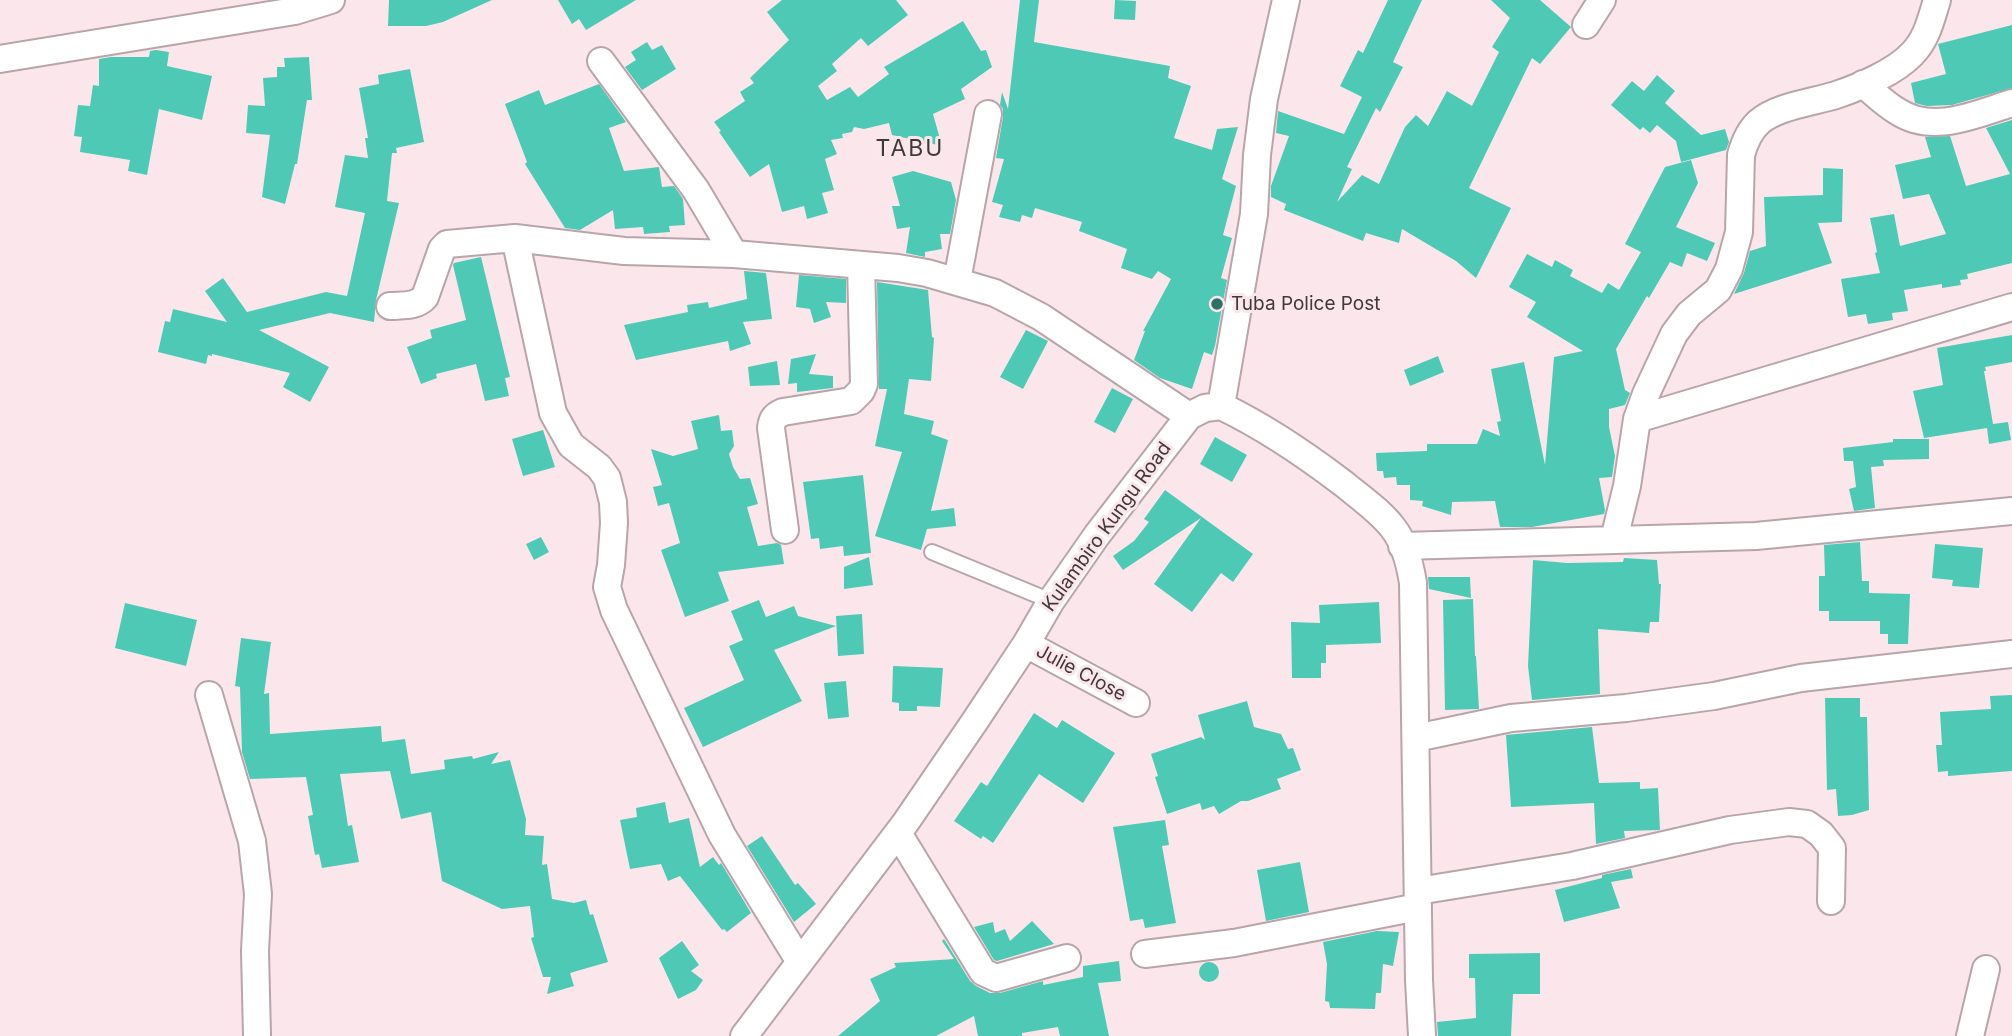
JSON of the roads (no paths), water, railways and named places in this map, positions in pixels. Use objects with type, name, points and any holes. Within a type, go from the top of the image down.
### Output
[{"type":"street","points":[[0,59],[295,11],[331,0]]},
{"type":"street","points":[[1221,406],[1254,214],[1257,155],[1264,99],[1286,0]]},
{"type":"street","points":[[1586,25],[1602,0]]},
{"type":"street","points":[[1614,539],[1627,486],[1637,419],[1661,360],[1674,334],[1689,314],[1718,290],[1729,269],[1739,232],[1741,155],[1750,133],[1759,122],[1792,106],[1837,95],[1900,64],[1913,53],[1927,30],[1937,0]]},
{"type":"street","points":[[601,61],[696,190],[734,254]]},
{"type":"street","points":[[1863,84],[1898,113],[1934,123],[1947,122],[2012,103]]},
{"type":"street","points":[[957,281],[988,114]]},
{"type":"street","points":[[515,238],[553,413],[571,445],[599,467],[607,478],[613,502],[614,523],[607,587],[614,610],[722,835],[800,962]]},
{"type":"street","points":[[390,306],[411,305],[425,297],[442,249],[447,244],[515,238],[624,251],[734,254],[927,273],[995,293],[1041,317],[1189,416],[1205,408],[1221,406],[1315,461],[1368,503],[1394,529],[1410,561],[1413,583],[1422,1036]]},
{"type":"street","points":[[785,530],[772,421],[776,415],[783,412],[851,401],[861,391],[864,384],[861,265]]},
{"type":"street","points":[[1637,419],[2012,307]]},
{"type":"street","name":"Kulambiro Kungu Road","points":[[744,1036],[898,833],[936,780],[1026,644],[1051,601],[1097,535],[1189,416]]},
{"type":"street","points":[[1402,546],[1756,536],[2012,512]]},
{"type":"street","name":"Julie Close","points":[[1026,644],[1136,703]]},
{"type":"street","points":[[1416,738],[1511,718],[1626,708],[1714,696],[1801,678],[2012,654]]},
{"type":"street","points":[[209,695],[252,841],[258,894],[254,951],[257,1036]]},
{"type":"street","points":[[1145,954],[1234,943],[1730,830],[1789,821],[1807,824],[1821,834],[1832,848],[1831,901]]},
{"type":"street","points":[[898,833],[983,972],[996,978],[1067,958]]},
{"type":"street","points":[[1969,1036],[1986,969]]},
{"type":"lane","points":[[932,552],[1051,601]]},
{"type":"place","name":"Tuba Police Post","points":[[1217,304]]},
{"type":"district","name":"TABU","points":[[910,149]]}]
